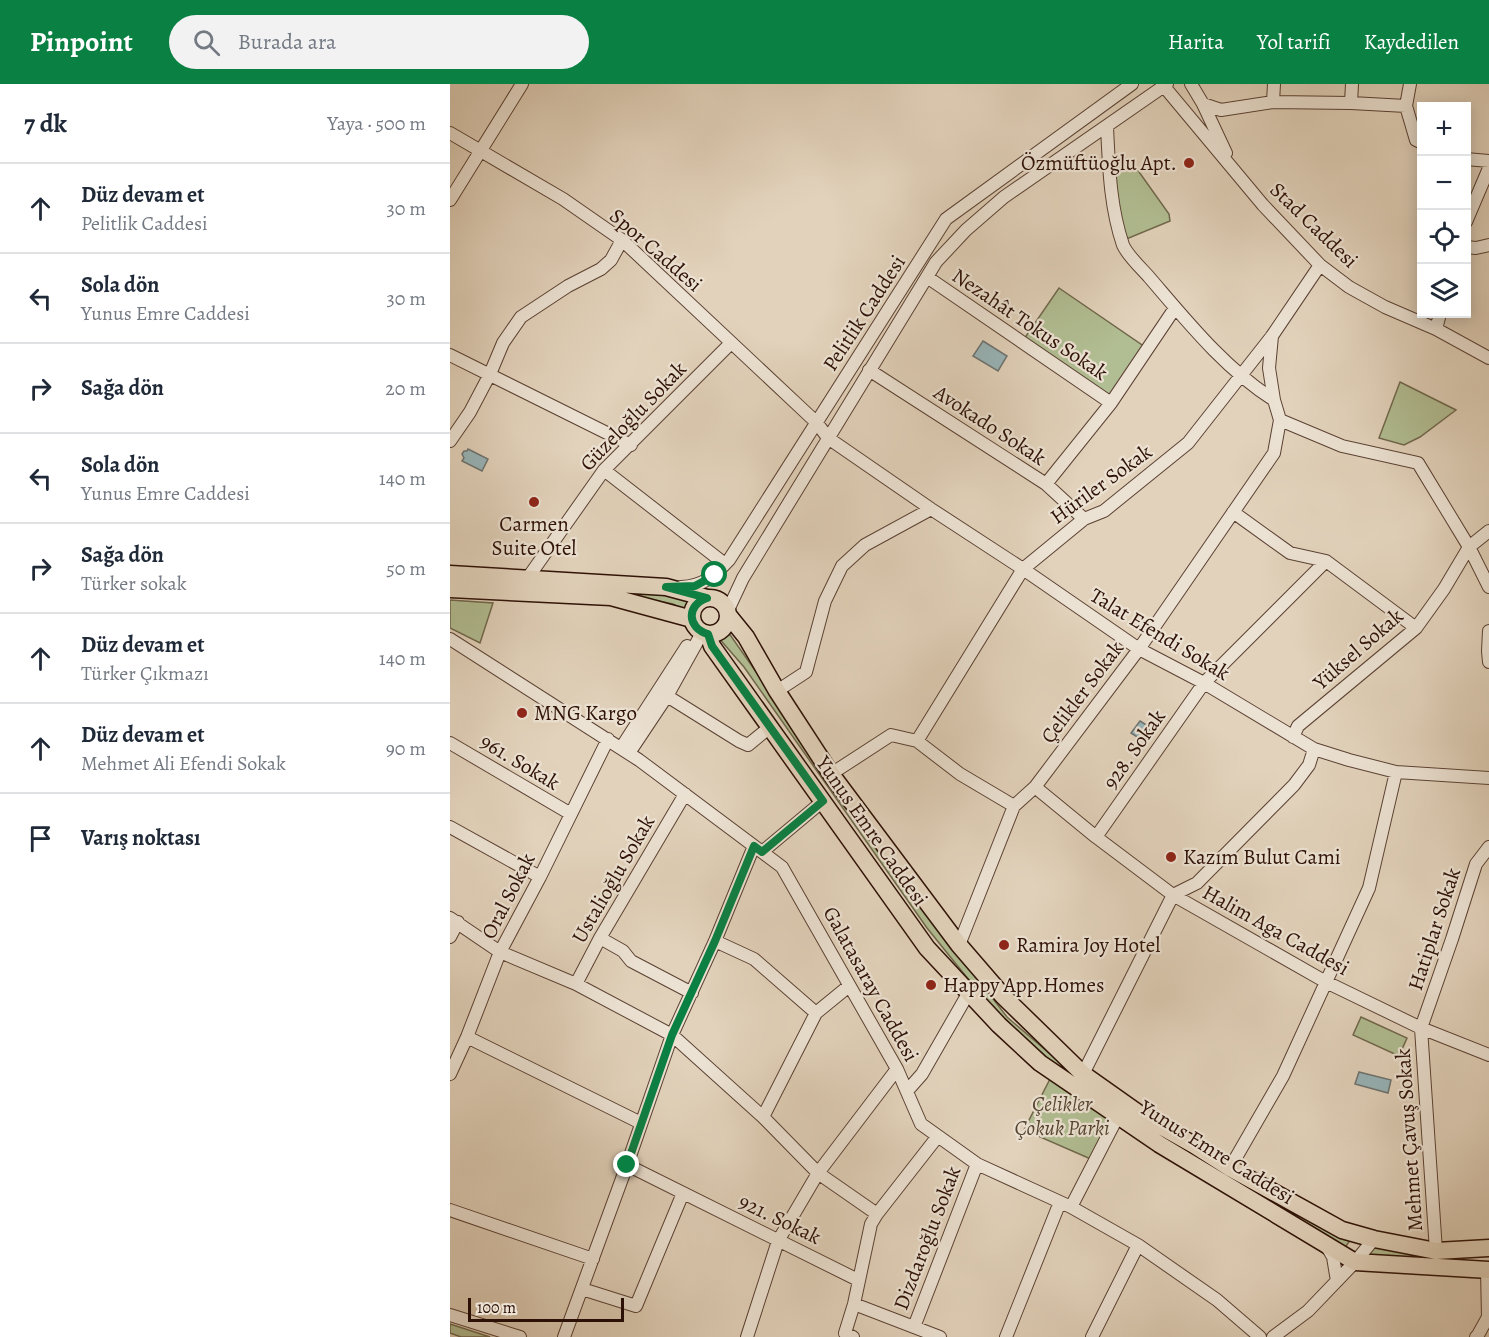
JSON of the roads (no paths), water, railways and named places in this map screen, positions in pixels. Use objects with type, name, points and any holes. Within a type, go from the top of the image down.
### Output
[{"type":"main road","points":[[450,574],[666,587],[718,599],[726,605],[728,622],[720,632],[700,629],[611,597],[450,589]]},
{"type":"main road","points":[[700,629],[692,613],[697,603],[707,598]]},
{"type":"main road","name":"Yunus Emre Caddesi","points":[[728,613],[746,637],[777,691],[831,774],[959,945],[1003,996],[1083,1074],[1141,1115],[1230,1168],[1342,1230],[1374,1239],[1436,1251],[1489,1248]]},
{"type":"main road","name":"Yunus Emre Caddesi","points":[[700,629],[927,948],[999,1025],[1040,1063],[1159,1144],[1356,1262],[1488,1270]]},
{"type":"street","points":[[450,200],[522,84]]},
{"type":"street","name":"Pelitlik Caddesi","points":[[666,587],[695,586],[715,575],[729,560],[946,219],[1132,84]]},
{"type":"street","name":"Stad Caddesi","points":[[1191,84],[1236,173]]},
{"type":"street","points":[[1273,102],[1274,84]]},
{"type":"street","points":[[1351,103],[1352,84]]},
{"type":"street","points":[[1410,84],[1406,106],[1417,140]]},
{"type":"street","name":"Pelitlik Caddesi","points":[[728,613],[743,578],[936,262],[966,230],[1004,196],[1107,127],[1164,85]]},
{"type":"street","name":"Stad Caddesi","points":[[1164,85],[1263,206],[1320,265],[1349,287],[1385,307],[1436,328],[1489,358]]},
{"type":"street","points":[[1203,104],[1221,110],[1273,102],[1406,106]]},
{"type":"street","points":[[1107,127],[1111,200],[1124,248],[1203,339],[1241,376],[1274,400]]},
{"type":"street","name":"Spor Caddesi","points":[[450,133],[563,199],[622,240],[816,423]]},
{"type":"street","points":[[1471,159],[1489,161]]},
{"type":"street","points":[[1471,212],[1489,168]]},
{"type":"street","points":[[450,441],[470,412],[503,343],[521,317],[568,286],[600,269],[611,260],[622,240]]},
{"type":"street","points":[[1471,247],[1489,244]]},
{"type":"street","name":"Hüriler Sokak","points":[[916,741],[1023,569],[1084,519],[1104,510],[1188,443],[1272,336],[1320,265]]},
{"type":"street","name":"Nezahât Tokus Sokak","points":[[927,277],[1111,403]]},
{"type":"street","points":[[1046,484],[1111,403],[1175,308]]},
{"type":"street","points":[[1436,328],[1439,318]]},
{"type":"street","name":"Çelikler Sokak","points":[[959,945],[1014,806],[1035,787],[1139,649],[1274,453],[1280,420],[1269,369],[1272,336]]},
{"type":"street","name":"Güzeloğlu Sokak","points":[[527,579],[604,470],[731,343]]},
{"type":"street","points":[[450,355],[630,444]]},
{"type":"street","name":"Avokado Sokak","points":[[870,370],[1046,484],[1084,519]]},
{"type":"street","points":[[1280,420],[1342,446],[1418,463],[1469,547],[1489,587]]},
{"type":"street","name":"Talat Efendi Sokak","points":[[816,423],[828,438],[1139,649],[1204,683],[1314,749],[1396,772],[1489,778]]},
{"type":"street","points":[[604,470],[725,564]]},
{"type":"street","points":[[777,691],[806,672],[825,602],[842,566],[865,545],[931,509]]},
{"type":"street","points":[[1233,512],[1290,553],[1326,561],[1416,628]]},
{"type":"street","name":"Yüksel Sokak","points":[[1293,737],[1300,724],[1416,628],[1444,589],[1469,547],[1489,531]]},
{"type":"street","name":"928. Sokak","points":[[1096,837],[1204,683],[1326,561]]},
{"type":"street","points":[[625,751],[668,696],[700,629]]},
{"type":"street","points":[[625,751],[700,629]]},
{"type":"street","points":[[1489,631],[1489,662]]},
{"type":"street","name":"Galatasaray Caddesi","points":[[450,639],[608,739],[782,867],[897,1069],[921,1124],[977,1164],[1066,1205],[1138,1245],[1217,1300],[1260,1337]]},
{"type":"street","points":[[668,696],[748,745],[770,727]]},
{"type":"street","points":[[831,774],[891,735],[916,741],[960,774],[1014,806]]},
{"type":"street","name":"Oral Sokak","points":[[450,1074],[500,952],[608,739]]},
{"type":"street","name":"961. Sokak","points":[[450,743],[571,814]]},
{"type":"street","points":[[1083,1074],[1173,896],[1197,883],[1294,785],[1309,765],[1314,749]]},
{"type":"street","points":[[1230,1168],[1283,1076],[1369,888],[1396,772]]},
{"type":"street","name":"Halim Aga Caddesi","points":[[1035,787],[1173,896],[1326,982],[1421,1028],[1489,1055]]},
{"type":"street","name":"Ustalioğlu Sokak","points":[[576,984],[600,938],[685,794]]},
{"type":"street","points":[[564,1337],[672,1035],[758,849],[823,801]]},
{"type":"street","points":[[450,827],[540,877]]},
{"type":"street","name":"Hatiplar Sokak","points":[[1421,1028],[1476,864],[1487,851]]},
{"type":"street","points":[[450,936],[454,920],[500,952],[576,984],[672,1035],[763,1117],[818,1173],[877,1214]]},
{"type":"street","points":[[600,938],[623,951],[631,961],[692,993]]},
{"type":"street","points":[[715,941],[754,959],[816,1012]]},
{"type":"street","points":[[763,1117],[816,1012],[849,986]]},
{"type":"street","points":[[907,1091],[921,1074],[969,992]]},
{"type":"street","name":"Mehmet Çavuş Sokak","points":[[1421,1028],[1436,1251]]},
{"type":"street","points":[[467,1037],[641,1123]]},
{"type":"street","points":[[747,1337],[778,1241],[818,1173],[897,1069]]},
{"type":"street","points":[[1006,1337],[1066,1205],[1118,1116]]},
{"type":"street","points":[[853,1337],[845,1333],[854,1304],[870,1224],[938,1136]]},
{"type":"street","name":"Dizdaroğlu Sokak","points":[[914,1327],[977,1164]]},
{"type":"street","name":"921. Sokak","points":[[627,1165],[858,1280]]},
{"type":"street","points":[[582,1289],[636,1306],[683,1193]]},
{"type":"street","points":[[450,1210],[593,1259]]},
{"type":"street","points":[[1273,1337],[1308,1311],[1356,1262],[1374,1239]]},
{"type":"street","points":[[1325,1244],[1333,1257],[1337,1281]]},
{"type":"street","points":[[1092,1337],[1138,1245]]},
{"type":"street","points":[[1479,1336],[1488,1317],[1488,1270]]},
{"type":"street","points":[[854,1304],[940,1337]]},
{"type":"street","points":[[450,1315],[520,1337]]},
{"type":"water","points":[[983,341],[1007,356],[998,371],[973,356]]},
{"type":"water","points":[[468,449],[488,459],[482,471],[462,461],[464,458],[462,454]]},
{"type":"water","points":[[1140,721],[1151,728],[1142,740],[1131,733]]},
{"type":"water","points":[[1359,1072],[1391,1080],[1388,1093],[1355,1084]]},
{"type":"place","name":"Özmüftüoğlu Apt.","points":[[1189,163]]},
{"type":"place","name":"Carmen Suite Otel","points":[[534,502]]},
{"type":"place","name":"MNG Kargo","points":[[522,713]]},
{"type":"place","name":"Kazım Bulut Cami","points":[[1171,857]]},
{"type":"place","name":"Ramira Joy Hotel","points":[[1004,945]]},
{"type":"place","name":"Happy App.Homes","points":[[931,985]]},
{"type":"park label","name":"Çelikler Çokuk Parki","points":[[1062,1116]]}]
